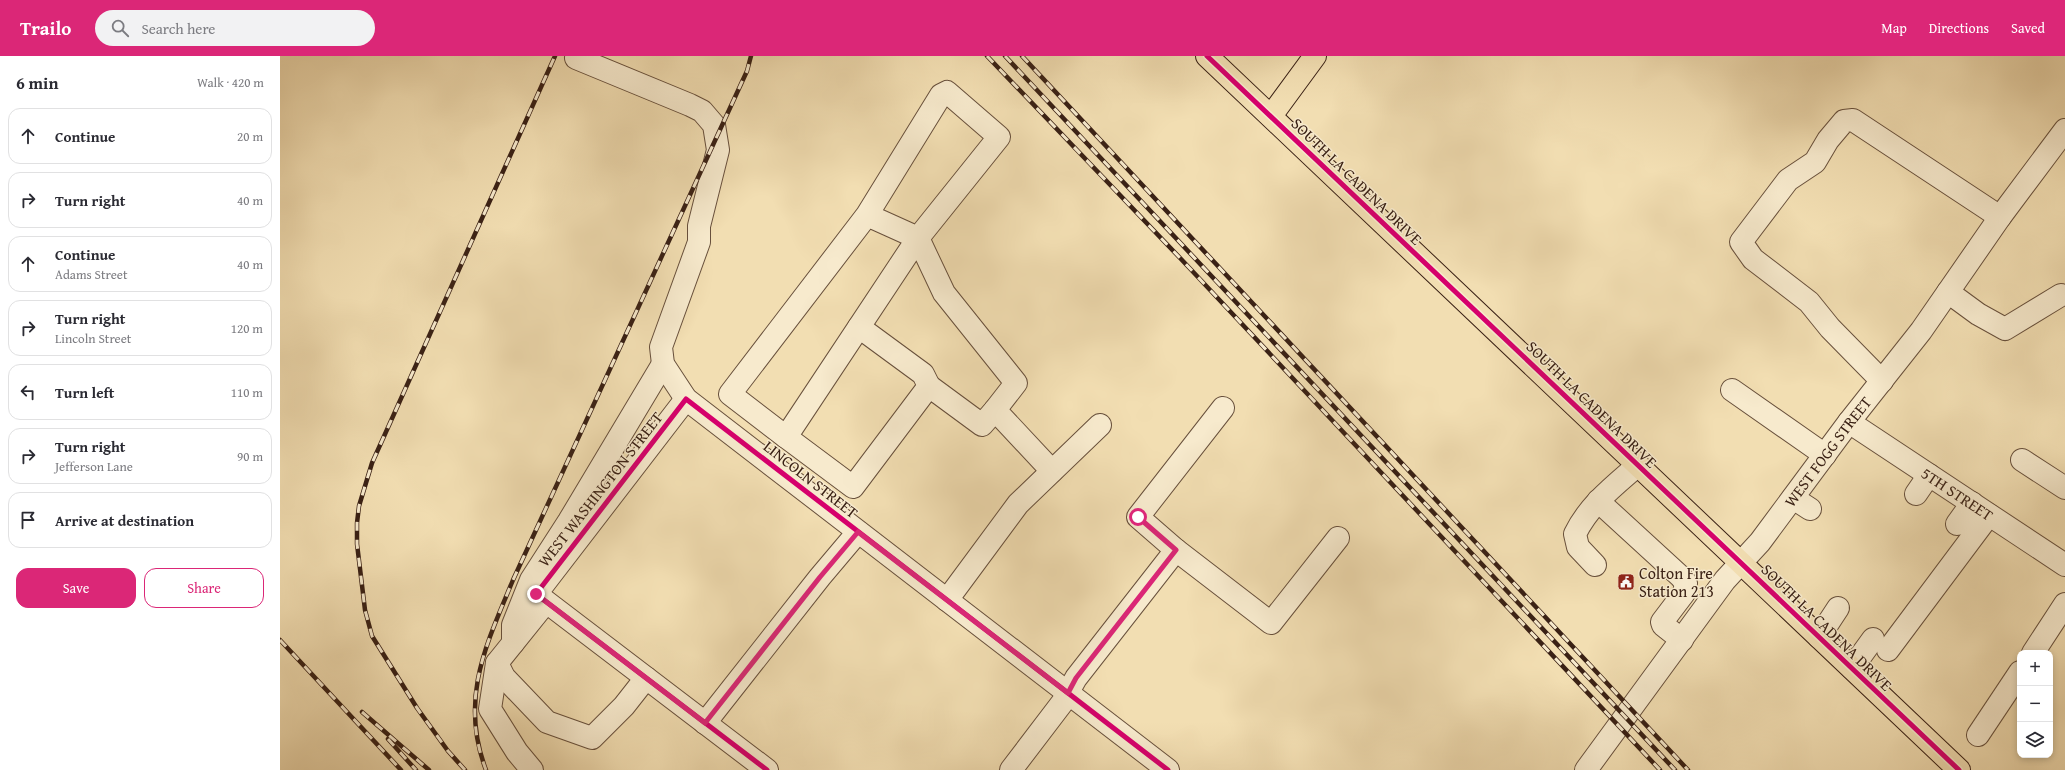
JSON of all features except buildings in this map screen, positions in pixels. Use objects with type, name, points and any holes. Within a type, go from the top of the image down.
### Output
[{"type":"main road","name":"SOUTH LA CADENA DRIVE","points":[[1207,56],[1959,770]]},
{"type":"main road","points":[[1271,116],[1315,56]]},
{"type":"street","points":[[513,643],[513,625],[531,580],[569,521],[663,364],[661,347],[699,242],[699,226],[718,150],[714,125],[702,111],[576,58]]},
{"type":"street","points":[[786,438],[918,238],[999,137],[947,92],[941,95],[867,215],[730,394],[786,438],[853,487],[929,386]]},
{"type":"street","points":[[1882,381],[1830,328],[1809,302],[1753,259],[1741,242],[1788,180],[1816,162],[1828,140],[1844,120],[1853,120],[2000,217]]},
{"type":"street","name":"WEST FOGG STREET","points":[[1586,770],[1726,580],[1802,503],[1825,455],[1849,422],[1922,331],[2000,217],[2065,130]]},
{"type":"street","points":[[859,327],[923,374],[929,386],[982,425],[1016,383],[944,293],[918,238],[867,215]]},
{"type":"street","points":[[1948,292],[1978,314],[2005,329],[2064,290]]},
{"type":"street","name":"LINCOLN STREET","points":[[663,364],[686,399],[1168,770]]},
{"type":"street","points":[[1732,390],[1825,455]]},
{"type":"street","name":"WEST WASHINGTON STREET","points":[[497,663],[513,643],[541,598],[686,399]]},
{"type":"street","points":[[1223,408],[1138,517],[1176,550],[1271,623],[1338,538]]},
{"type":"street","points":[[995,410],[1052,471]]},
{"type":"street","name":"5TH STREET","points":[[1849,422],[2065,565]]},
{"type":"street","points":[[947,600],[1018,504],[1100,425]]},
{"type":"street","points":[[2022,460],[2065,488]]},
{"type":"street","points":[[1595,565],[1578,547],[1575,534],[1583,518],[1598,501],[1638,465]]},
{"type":"street","points":[[1916,494],[1929,475]]},
{"type":"street","points":[[1598,501],[1681,576],[1686,583],[1684,593],[1662,622],[1662,625],[1682,640]]},
{"type":"street","points":[[1957,524],[1981,509]]},
{"type":"street","points":[[1852,668],[1881,644],[1981,509]]},
{"type":"street","points":[[705,723],[820,577],[858,532]]},
{"type":"street","points":[[1011,770],[1068,693],[1076,678],[1176,550]]},
{"type":"street","points":[[541,598],[767,770]]},
{"type":"street","points":[[2035,650],[2065,604]]},
{"type":"street","points":[[1818,637],[1838,608]]},
{"type":"street","points":[[497,663],[504,677],[546,722],[592,738],[624,706],[646,678]]},
{"type":"street","points":[[497,663],[490,709],[518,752],[532,770]]},
{"type":"street","points":[[1978,735],[2017,676]]},
{"type":"railway","points":[[465,770],[448,751],[417,708],[372,636],[365,610],[357,544],[359,506],[372,463],[555,56]]},
{"type":"railway","points":[[486,770],[478,744],[475,720],[479,673],[485,650],[513,580],[747,71],[751,56]]},
{"type":"railway","points":[[987,56],[1181,259],[1660,770]]},
{"type":"railway","points":[[1005,56],[1675,770]]},
{"type":"railway","points":[[1022,56],[1688,770]]},
{"type":"railway","points":[[280,640],[401,770]]},
{"type":"railway","points":[[362,712],[429,770]]},
{"type":"railway","points":[[388,739],[416,770]]},
{"type":"cycle path","points":[[1207,56],[1959,770]]},
{"type":"cycle path","points":[[767,770],[536,594],[686,399],[1168,770]]},
{"type":"place","name":"Colton Fire Station 213","points":[[1626,582]]},
{"type":"route","points":[[536,594],[705,723],[820,577],[858,532],[1068,693],[1076,678],[1176,550],[1138,517]]}]
